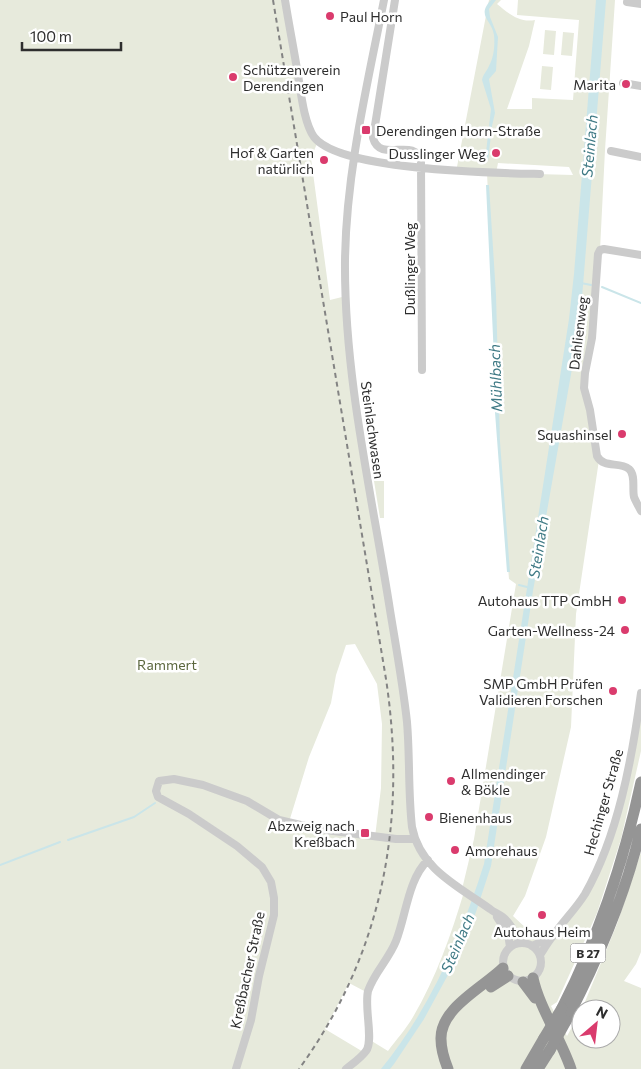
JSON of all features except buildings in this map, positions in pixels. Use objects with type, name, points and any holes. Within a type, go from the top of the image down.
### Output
[{"type":"highway","name":"B 27","points":[[526,1069],[562,1008],[587,956],[610,896],[629,834],[641,782]]},
{"type":"highway","name":"B 27","points":[[538,1069],[587,980],[608,932],[627,878],[641,829]]},
{"type":"highway","points":[[448,1069],[442,1052],[440,1038],[443,1025],[458,1005],[493,978],[506,972]]},
{"type":"highway","points":[[456,1069],[447,1050],[445,1038],[448,1028],[454,1017],[470,1002],[497,982],[506,972]]},
{"type":"highway","points":[[528,980],[566,1069]]},
{"type":"highway","points":[[528,980],[538,994],[571,1069]]},
{"type":"street","points":[[285,0],[304,112],[312,134],[325,147],[354,157],[421,168],[456,172],[540,174]]},
{"type":"street","name":"Steinlachwasen","points":[[384,0],[354,157],[347,224],[346,296],[351,364],[365,468],[387,592],[407,723],[410,810],[414,839],[428,860],[445,879],[507,921],[521,943]]},
{"type":"street","points":[[395,0],[373,138],[374,143],[379,148],[414,151],[420,158],[421,168]]},
{"type":"street","points":[[627,2],[641,4]]},
{"type":"street","points":[[623,83],[641,86]]},
{"type":"street","points":[[611,151],[641,157]]},
{"type":"street","name":"Dußlinger Weg","points":[[421,168],[422,370]]},
{"type":"street","name":"Dahlienweg","points":[[641,255],[604,248],[598,254],[592,330],[584,388],[590,410],[597,456],[599,460],[608,464],[625,467],[630,471],[633,477],[634,497],[641,511]]},
{"type":"street","name":"Hechinger Straße","points":[[540,955],[553,935],[574,912],[592,880],[610,835],[633,746],[641,693]]},
{"type":"street","name":"Kreßbacher Straße","points":[[236,1069],[251,1020],[253,1003],[274,915],[274,898],[271,882],[262,867],[237,846],[189,814],[158,797],[156,791],[159,781],[174,780],[217,789],[247,801],[278,820],[318,830],[396,839],[414,839]]},
{"type":"street","points":[[346,1069],[365,1053],[369,1046],[366,1016],[368,993],[372,982],[396,943],[416,874],[428,860]]},
{"type":"street","name":"Steinlachwasen","points":[[490,909],[506,931],[510,947]]},
{"type":"street","name":"Hechinger Straße","points":[[532,946],[553,935]]},
{"type":"street","points":[[521,943],[532,946],[540,955],[541,968],[528,980],[515,981],[506,972],[503,958],[510,947],[521,943]]},
{"type":"green space","name":"Rammert","points":[[0,0],[285,0],[304,112],[318,141],[311,158],[330,300],[346,296],[351,364],[407,723],[412,827],[428,860],[423,865],[396,943],[368,993],[349,983],[325,1029],[365,1053],[370,1040],[388,1051],[410,1021],[436,972],[459,908],[474,839],[516,584],[509,579],[502,498],[487,173],[456,172],[489,0],[501,0],[497,4],[519,19],[535,20],[529,46],[507,109],[532,109],[532,98],[573,100],[579,20],[517,15],[518,0],[615,0],[600,250],[585,373],[599,460],[576,614],[571,727],[546,837],[525,896],[513,916],[541,942],[553,935],[592,880],[619,801],[641,693],[641,751],[621,839],[597,913],[557,1002],[551,1006],[567,1036],[571,1029],[571,1049],[621,1049],[621,999],[586,999],[617,924],[641,852],[641,952],[636,964],[624,981],[641,988],[641,1069],[0,1069]],"holes":[[[498,163],[569,167],[573,175],[496,173]],[[355,644],[377,684],[382,724],[381,788],[375,837],[289,822],[309,757],[331,703],[336,675],[346,645]]]},
{"type":"green space","points":[[545,30],[556,31],[554,55],[543,54]]},
{"type":"green space","points":[[563,32],[574,33],[572,56],[561,55]]},
{"type":"green space","points":[[542,66],[553,67],[551,90],[540,89]]},
{"type":"green space","points":[[374,481],[384,481],[384,518],[380,518]]},
{"type":"water","points":[[491,0],[496,0],[489,9],[498,37],[496,71],[489,79],[495,113],[488,161],[485,161],[491,109],[482,80],[494,51],[493,30],[485,14],[487,5]]},
{"type":"water","name":"Steinlach","points":[[596,0],[606,0],[580,323],[533,591],[491,866],[461,951],[424,1019],[394,1064],[390,1069],[381,1069],[415,1022],[429,997],[454,945],[484,864],[569,319]]},
{"type":"water","points":[[486,185],[489,185],[496,295],[500,442],[510,572],[507,572],[494,399],[494,358]]},
{"type":"waterway","points":[[581,283],[591,285]]},
{"type":"waterway","points":[[602,287],[641,303]]},
{"type":"waterway","name":"Mühlbach","points":[[519,585],[527,587]]},
{"type":"waterway","points":[[68,840],[134,817],[155,803]]},
{"type":"waterway","points":[[0,865],[60,842]]},
{"type":"railway","points":[[273,0],[386,679],[392,731],[393,783],[390,833],[382,883],[369,931],[351,978],[328,1024],[299,1069]]},
{"type":"place","name":"Paul Horn","points":[[330,16]]},
{"type":"place","name":"Schützenverein Derendingen","points":[[233,77]]},
{"type":"place","name":"Marita","points":[[626,84]]},
{"type":"place","name":"Derendingen Horn-Straße","points":[[366,130]]},
{"type":"place","name":"Dusslinger Weg","points":[[496,153]]},
{"type":"place","name":"Hof & Garten natürlich","points":[[324,160]]},
{"type":"place","name":"Squashinsel","points":[[622,434]]},
{"type":"place","name":"Autohaus TTP GmbH","points":[[622,600]]},
{"type":"place","name":"Garten-Wellness-24","points":[[625,630]]},
{"type":"place","name":"SMP GmbH Prüfen Validieren Forschen","points":[[613,691]]},
{"type":"place","name":"Allmendinger & Bökle","points":[[451,781]]},
{"type":"place","name":"Bienenhaus","points":[[429,817]]},
{"type":"place","name":"Abzweig nach Kreßbach","points":[[365,833]]},
{"type":"place","name":"Amorehaus","points":[[455,850]]},
{"type":"place","name":"Autohaus Heim","points":[[542,915]]}]
